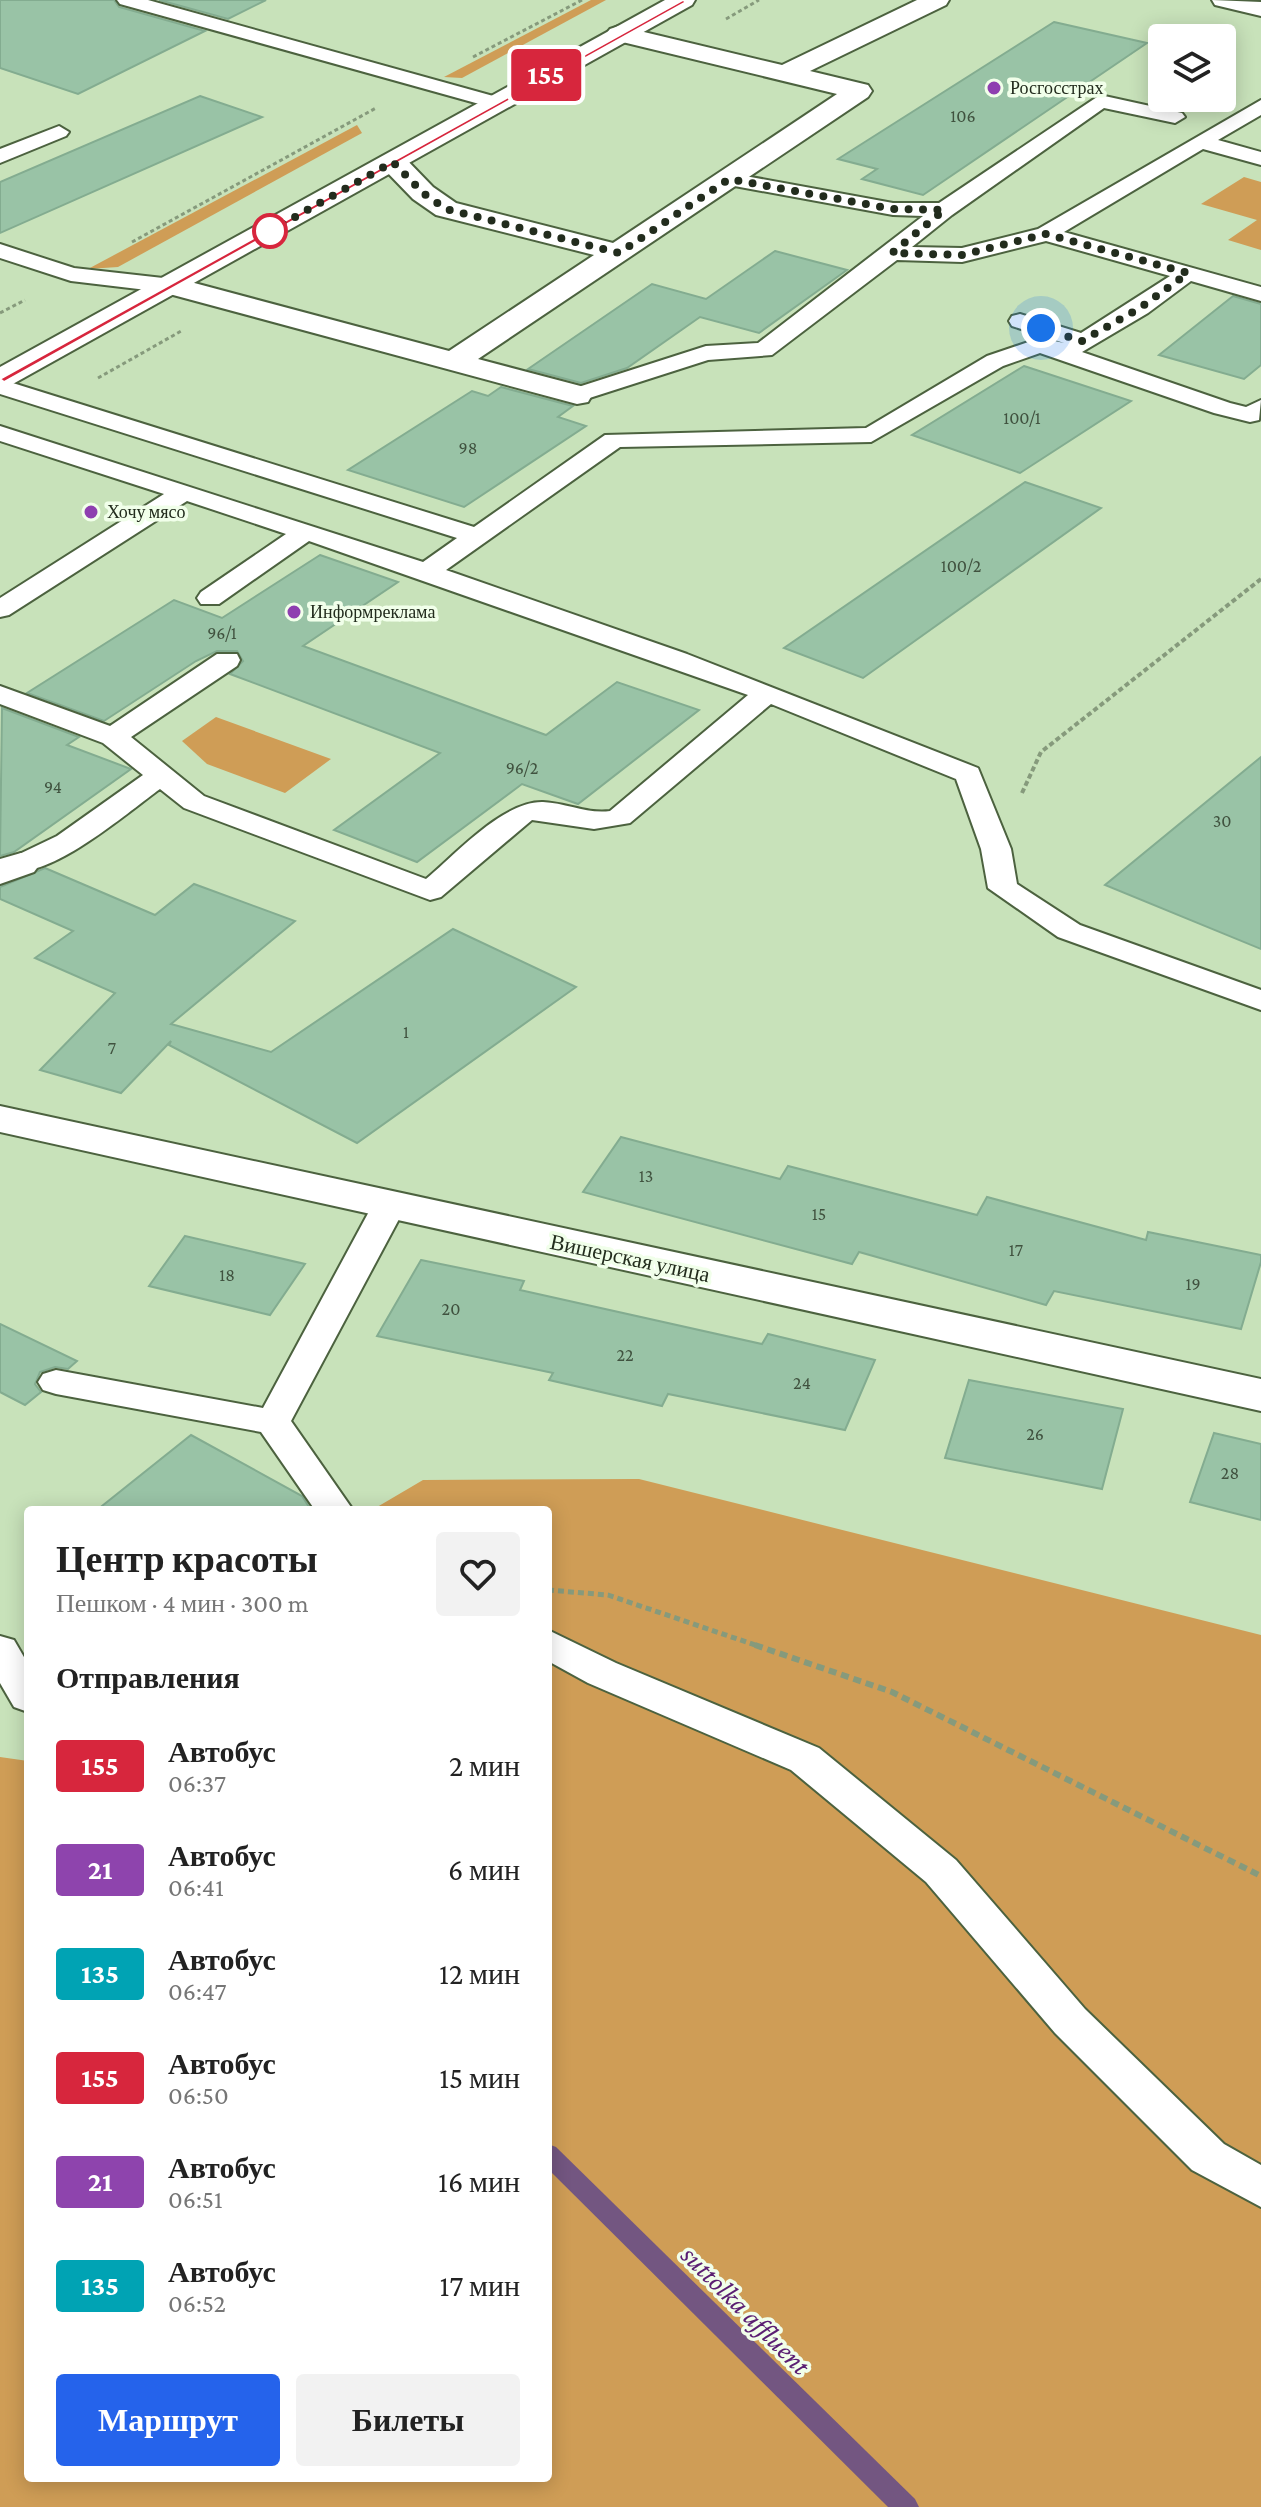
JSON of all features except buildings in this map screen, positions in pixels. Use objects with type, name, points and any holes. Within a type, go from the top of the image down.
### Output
[{"type":"street","points":[[5,374],[172,286],[683,0]]},
{"type":"street","points":[[784,74],[937,0]]},
{"type":"street","points":[[1224,0],[1261,9]]},
{"type":"street","points":[[453,362],[859,91],[619,34]]},
{"type":"street","points":[[393,162],[423,193],[446,209],[619,253]]},
{"type":"street","points":[[172,286],[577,395]]},
{"type":"street","name":"Вишерская улица","points":[[0,1119],[1261,1395]]},
{"type":"lane","points":[[127,0],[497,103]]},
{"type":"lane","points":[[232,30],[261,16]]},
{"type":"lane","points":[[577,395],[706,353],[764,350],[944,210],[1100,101],[1175,117]]},
{"type":"lane","points":[[892,253],[962,255],[1046,234],[1261,106]]},
{"type":"lane","points":[[0,157],[59,132]]},
{"type":"lane","points":[[1201,142],[1261,159]]},
{"type":"lane","points":[[729,179],[893,209],[944,210]]},
{"type":"lane","points":[[1046,234],[1261,294]]},
{"type":"lane","points":[[0,251],[71,274],[172,286]]},
{"type":"lane","points":[[427,571],[614,440],[871,435],[995,361],[1040,345],[1073,347],[1140,308],[1188,273]]},
{"type":"lane","points":[[1020,321],[1073,347],[1222,408],[1250,415],[1261,407]]},
{"type":"lane","points":[[5,374],[477,536]]},
{"type":"lane","points":[[0,433],[427,571],[853,725],[968,774],[996,849],[1003,888],[1069,931],[1261,1001]]},
{"type":"lane","points":[[0,609],[184,492]]},
{"type":"lane","points":[[210,598],[306,532]]},
{"type":"lane","points":[[113,737],[227,660]]},
{"type":"lane","points":[[0,694],[113,737],[202,806],[430,891],[522,814],[535,809],[553,810],[581,821],[603,823],[620,817],[766,694]]},
{"type":"lane","points":[[10,868],[67,842],[161,775]]},
{"type":"lane","points":[[273,1422],[389,1206]]},
{"type":"lane","points":[[56,1382],[273,1422],[331,1506]]},
{"type":"lane","points":[[552,1646],[602,1673],[805,1759],[941,1871],[1070,2021],[1208,2157],[1261,2188]]},
{"type":"lane","points":[[0,1650],[24,1690]]},
{"type":"path","points":[[0,313],[421,83],[582,0]]},
{"type":"path","points":[[996,849],[1041,752],[1261,579]]},
{"type":"path","points":[[552,1590],[608,1595],[892,1692],[1261,1876]]},
{"type":"shaded area","points":[[591,0],[606,0],[462,78],[444,77]]},
{"type":"shaded area","points":[[357,125],[362,133],[118,267],[88,269]]},
{"type":"shaded area","points":[[1244,177],[1261,182],[1261,250],[1228,240],[1257,220],[1201,204]]},
{"type":"shaded area","points":[[216,717],[331,759],[285,793],[207,764],[182,741]]},
{"type":"shaded area","points":[[639,1479],[1261,1635],[1261,2507],[0,2507],[0,1757],[24,1760],[24,2482],[552,2482],[552,1506],[379,1506],[423,1480]]},
{"type":"waterway","name":"suttolka affluent","points":[[552,2158],[906,2507]]},
{"type":"bus line","name":"155","points":[[0,379],[683,0]]},
{"type":"place","name":"Росгосстрах","points":[[994,88]]},
{"type":"place","name":"Хочу мясо","points":[[91,512]]},
{"type":"place","name":"Информреклама","points":[[294,612]]},
{"type":"route","points":[[270,231],[393,162],[423,193],[446,209],[473,219],[619,253],[729,179],[893,209],[944,210],[892,253],[930,256],[987,252],[1046,234],[1188,273],[1140,308],[1082,341],[1041,328]]}]
